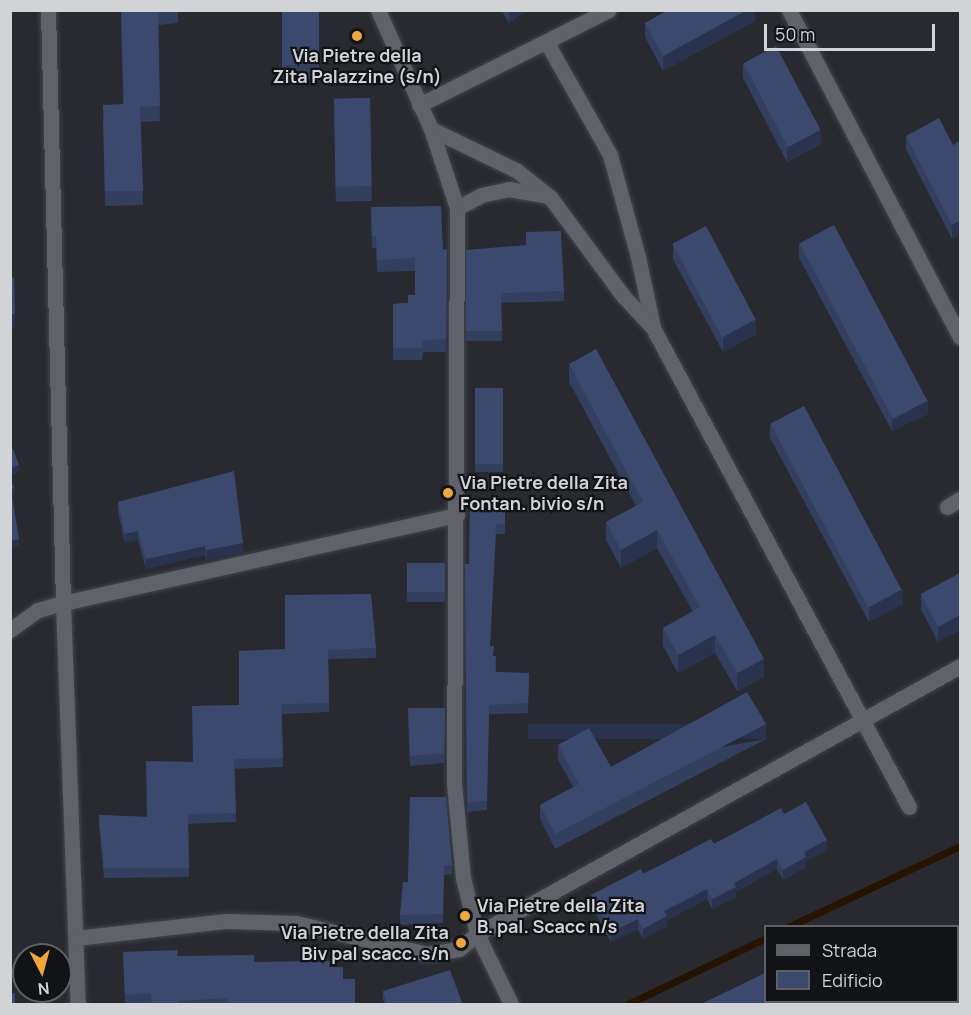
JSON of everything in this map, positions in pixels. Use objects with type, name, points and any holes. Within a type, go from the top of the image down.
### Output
[{"type":"street","points":[[48,10],[63,603],[78,1005]]},
{"type":"street","points":[[378,10],[431,129],[457,208],[454,783],[463,878],[477,934],[511,1005]]},
{"type":"street","points":[[419,105],[609,10]]},
{"type":"street","points":[[789,10],[960,337]]},
{"type":"street","points":[[547,43],[610,155],[638,256],[653,328]]},
{"type":"street","points":[[431,129],[516,170],[550,197],[624,297],[653,328],[909,807]]},
{"type":"street","points":[[457,208],[481,195],[509,189],[550,197]]},
{"type":"street","points":[[947,507],[960,499]]},
{"type":"street","points":[[10,630],[38,610],[63,603],[457,515]]},
{"type":"street","points":[[76,938],[226,921],[296,923],[427,954],[459,949],[477,934],[960,666]]},
{"type":"building","points":[[121,10],[158,10],[160,106],[140,107],[143,191],[105,191],[103,105],[124,104]]},
{"type":"building","points":[[282,10],[319,10],[319,65],[282,65]]},
{"type":"building","points":[[668,10],[747,10],[663,56],[645,23]]},
{"type":"building","points":[[776,46],[821,130],[788,147],[743,63]]},
{"type":"building","points":[[370,98],[372,186],[336,187],[334,99]]},
{"type":"building","points":[[939,118],[953,145],[960,141],[960,221],[952,225],[906,136]]},
{"type":"building","points":[[441,206],[443,250],[447,249],[446,339],[423,340],[422,348],[393,348],[393,304],[408,303],[408,295],[415,295],[415,258],[377,260],[376,236],[372,236],[371,207]]},
{"type":"building","points":[[834,225],[927,401],[893,419],[800,243]]},
{"type":"building","points":[[706,226],[756,320],[722,337],[672,244]]},
{"type":"building","points":[[561,231],[564,291],[501,293],[502,331],[466,331],[466,250],[526,245],[526,232]]},
{"type":"building","points":[[10,273],[14,279],[15,313],[10,316]]},
{"type":"building","points":[[596,349],[764,659],[737,673],[715,635],[678,655],[663,628],[700,607],[657,530],[621,550],[606,522],[643,502],[569,364]]},
{"type":"building","points":[[475,388],[503,388],[503,464],[475,464]]},
{"type":"building","points":[[804,406],[902,590],[868,607],[770,424]]},
{"type":"building","points":[[13,449],[19,465],[10,468],[10,450]]},
{"type":"building","points":[[234,471],[243,543],[206,550],[205,546],[146,559],[138,531],[125,534],[118,502]]},
{"type":"building","points":[[10,478],[14,488],[11,490],[19,539],[11,541]]},
{"type":"building","points":[[470,505],[505,507],[505,524],[496,524],[490,646],[494,646],[493,656],[496,656],[495,672],[529,673],[528,703],[489,705],[487,801],[467,802],[465,564],[469,564]]},
{"type":"building","points":[[407,563],[445,563],[445,592],[407,592]]},
{"type":"building","points":[[960,573],[960,615],[938,627],[921,594]]},
{"type":"building","points":[[371,594],[376,648],[328,650],[329,703],[281,704],[283,758],[234,759],[236,813],[188,814],[189,868],[104,868],[99,815],[147,817],[146,761],[193,762],[192,706],[239,705],[239,651],[285,649],[285,595]]},
{"type":"building","points":[[747,692],[766,724],[555,834],[540,805],[579,784],[558,745],[589,728],[611,767]]},
{"type":"building","points":[[408,708],[445,708],[444,753],[410,756]]},
{"type":"building","points":[[410,797],[446,797],[452,865],[444,865],[443,914],[400,915],[403,882],[408,882]]},
{"type":"building","points":[[806,802],[827,840],[804,852],[806,857],[783,870],[777,859],[734,883],[736,887],[712,899],[707,889],[664,911],[667,916],[643,929],[638,919],[611,932],[591,895],[641,869],[643,874],[711,839],[714,844],[781,808],[784,814]]},
{"type":"building","points":[[178,950],[177,956],[254,955],[254,962],[330,961],[329,967],[343,967],[343,979],[355,979],[355,1005],[303,1005],[303,1003],[228,1005],[227,998],[178,1001],[178,1005],[152,1005],[151,993],[125,995],[123,952]]},
{"type":"building","points":[[450,970],[463,1005],[388,1005],[383,991]]},
{"type":"building","points":[[764,973],[764,1003],[898,1003],[899,1005],[699,1005]]},
{"type":"building","points":[[10,993],[12,993],[12,1003],[15,1004],[10,1004]]},
{"type":"waterway","points":[[792,925],[960,846]]},
{"type":"waterway","points":[[628,1004],[764,939]]},
{"type":"place","name":"Via Pietre della Zita Palazzine (s/n)","points":[[357,36]]},
{"type":"place","name":"Via Pietre della Zita Fontan. bivio s/n","points":[[448,493]]},
{"type":"place","name":"Via Pietre della Zita B. pal. Scacc n/s","points":[[465,916]]},
{"type":"place","name":"Via Pietre della Zita Biv pal scacc. s/n","points":[[461,943]]}]
